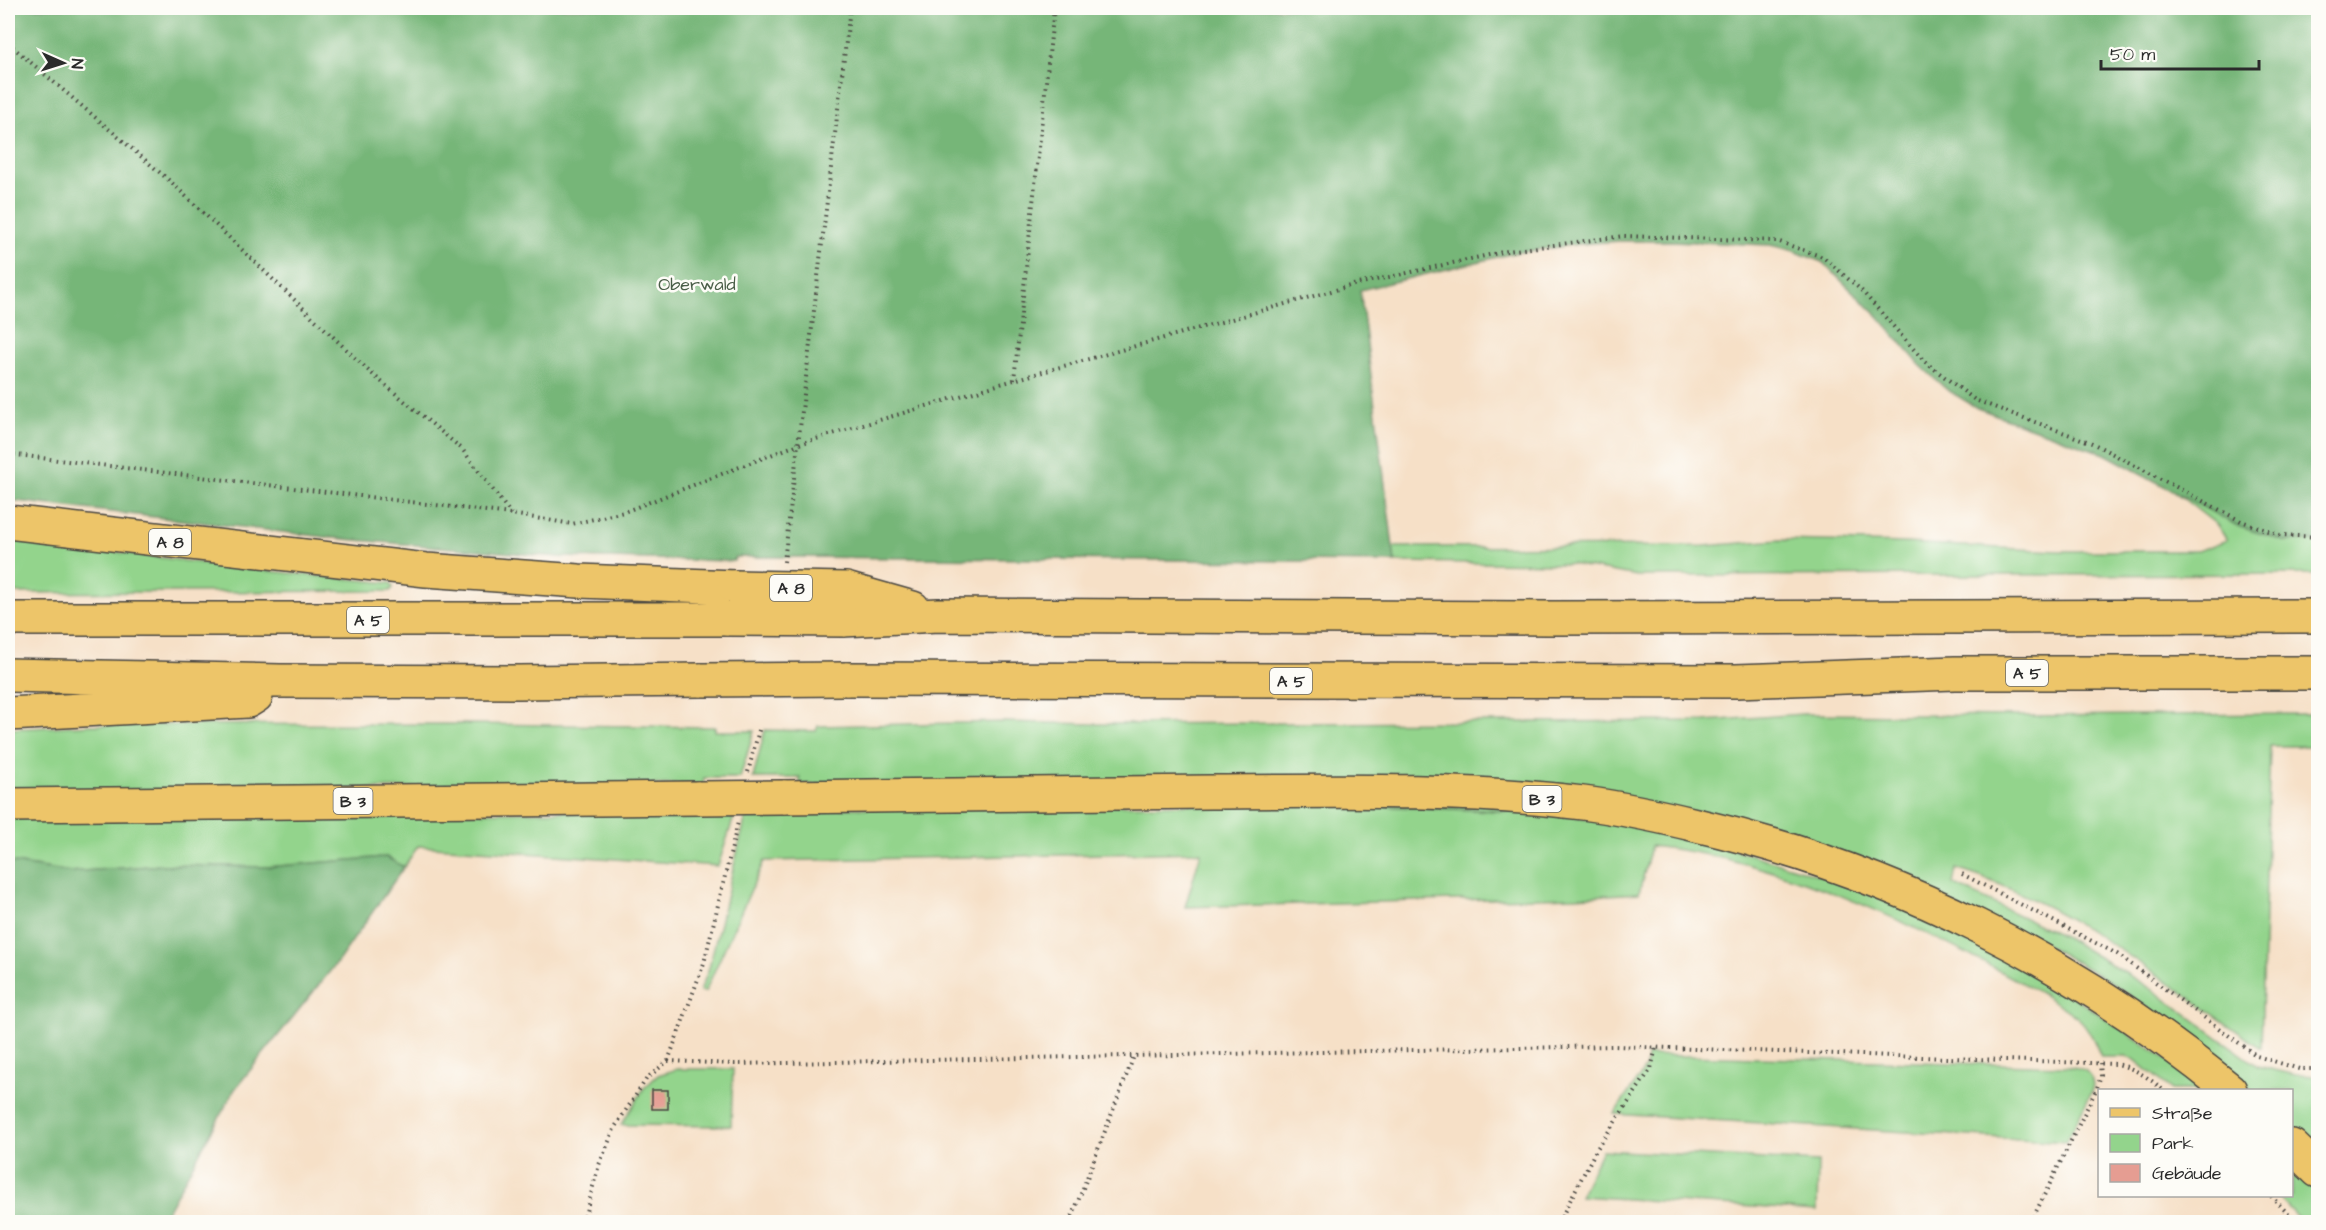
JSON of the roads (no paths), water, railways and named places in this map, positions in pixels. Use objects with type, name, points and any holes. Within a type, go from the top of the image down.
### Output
[{"type":"main road","name":"A 8","points":[[8,522],[426,570],[579,581],[735,587],[845,605]]},
{"type":"main road","name":"A 5","points":[[8,619],[728,619],[845,605],[938,615],[1548,618],[2319,616]]},
{"type":"main road","name":"A 5","points":[[8,675],[280,681],[519,682],[845,679],[1736,681],[1955,674],[2319,673]]},
{"type":"main road","points":[[8,714],[248,701],[280,681]]},
{"type":"main road","name":"B 3","points":[[8,805],[1377,790],[1522,797],[1585,803],[1646,813],[1773,844],[1877,880],[1956,915],[1999,935],[2077,981],[2162,1037],[2229,1089]]},
{"type":"main road","points":[[2293,1147],[2319,1171]]},
{"type":"park label","name":"Oberwald","points":[[697,284]]}]
